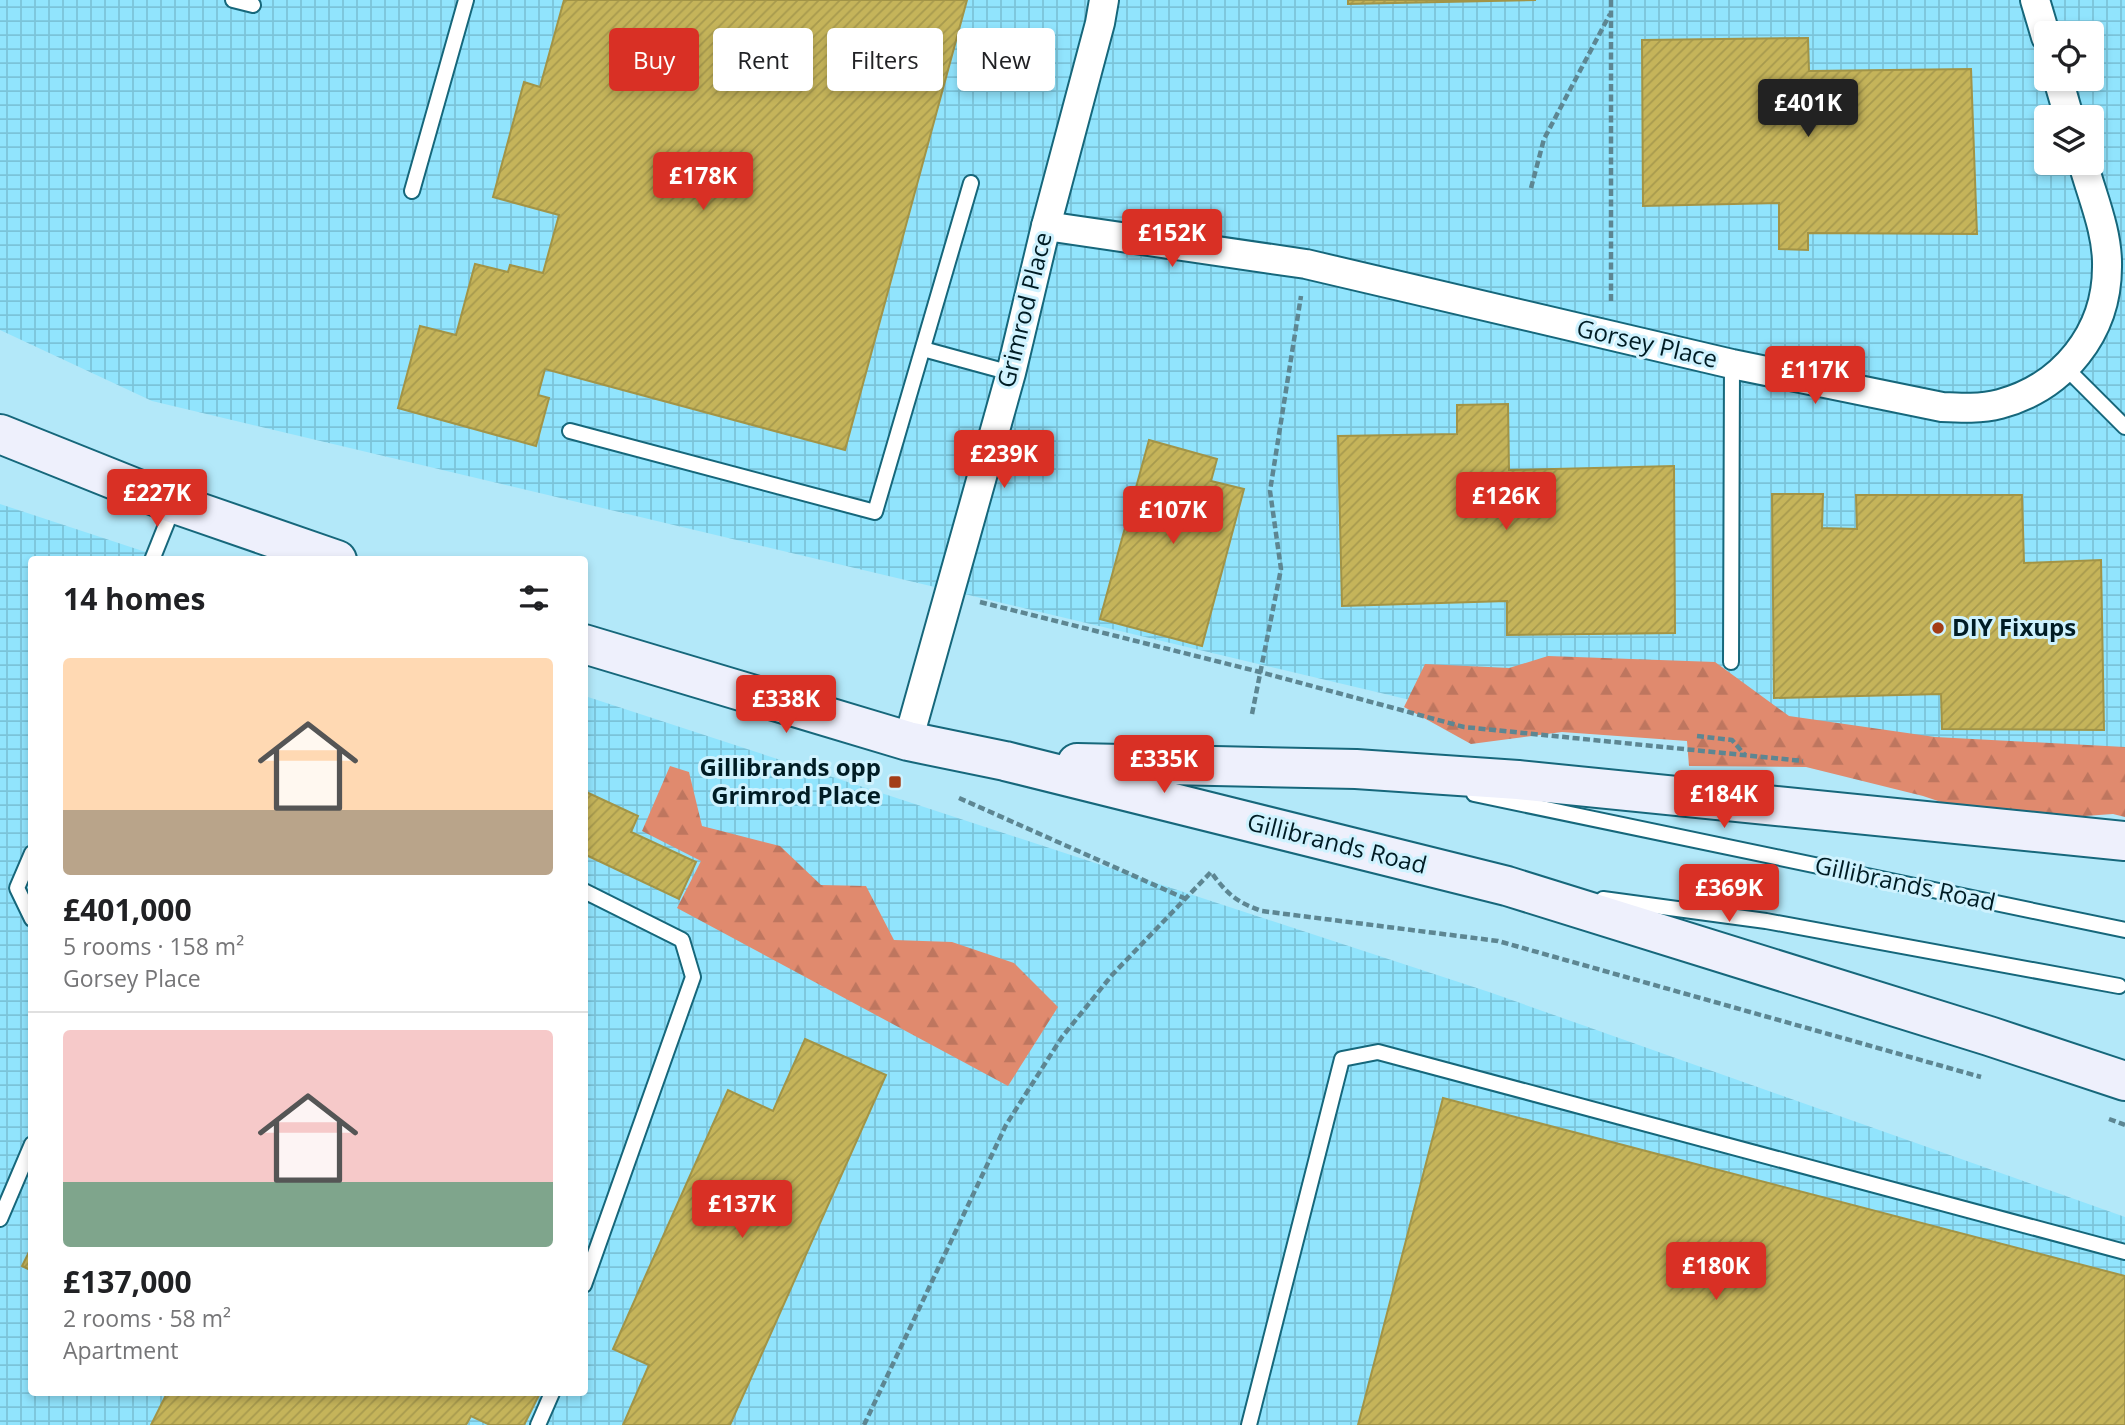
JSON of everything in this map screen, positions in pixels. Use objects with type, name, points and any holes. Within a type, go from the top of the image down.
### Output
[{"type":"street","name":"Grimrod Place","points":[[908,741],[1011,373],[1104,0]]},
{"type":"street","points":[[2035,0],[2041,21]]},
{"type":"street","name":"Gorsey Place","points":[[1046,226],[1306,264],[1731,364],[1942,407],[1969,408],[1998,404],[2026,395],[2049,383],[2083,348],[2104,296],[2108,267],[2103,234],[2086,175]]},
{"type":"street","points":[[0,434],[175,504],[325,556]]},
{"type":"street","name":"Gillibrands Road","points":[[588,645],[908,741],[1005,761],[1507,886],[2125,1081]]},
{"type":"street","name":"Gillibrands Road","points":[[1005,761],[1356,769],[1518,780],[2125,841]]},
{"type":"lane","points":[[233,0],[253,5]]},
{"type":"lane","points":[[412,191],[466,0]]},
{"type":"lane","points":[[570,431],[875,512],[971,183]]},
{"type":"lane","points":[[923,349],[1011,373]]},
{"type":"lane","points":[[1731,364],[1731,662]]},
{"type":"lane","points":[[2065,367],[2125,426]]},
{"type":"lane","points":[[154,556],[175,504]]},
{"type":"lane","name":"Gillibrands Road","points":[[1356,769],[2125,930]]},
{"type":"lane","points":[[28,863],[18,888],[28,910]]},
{"type":"lane","name":"Gillibrands Road","points":[[1507,886],[1766,920],[2119,986]]},
{"type":"lane","points":[[588,893],[682,940],[693,976],[588,1274]]},
{"type":"lane","points":[[1248,1425],[1342,1059],[1378,1052],[2125,1252]]},
{"type":"lane","points":[[0,1219],[28,1153]]},
{"type":"lane","points":[[538,1425],[551,1396]]},
{"type":"path","points":[[1611,0],[1611,336]]},
{"type":"path","points":[[1531,188],[1544,139],[1611,13]]},
{"type":"path","points":[[1252,714],[1281,569],[1270,491],[1306,264]]},
{"type":"path","points":[[949,594],[1261,672],[1464,727],[1803,761]]},
{"type":"path","points":[[1697,736],[1732,740],[1746,756]]},
{"type":"path","points":[[958,798],[1186,899]]},
{"type":"path","points":[[864,1425],[1006,1125],[1062,1037],[1112,975],[1211,872],[1225,891],[1241,904],[1262,911],[1498,941],[1991,1079]]},
{"type":"path","points":[[2101,1116],[2125,1125]]},
{"type":"shaded area","points":[[0,0],[2125,0],[2125,779],[1465,713],[152,401],[0,330]]},
{"type":"shaded area","points":[[0,504],[158,556],[28,556],[28,1396],[588,1396],[588,697],[1489,992],[2125,1217],[2125,1425],[0,1425]]},
{"type":"green space","points":[[1548,656],[1715,662],[1789,716],[1935,737],[2125,747],[2125,817],[2113,814],[2071,817],[1974,813],[1923,796],[1806,767],[1689,766],[1687,741],[1562,732],[1471,744],[1404,707],[1425,664],[1509,668]]},
{"type":"green space","points":[[670,766],[689,772],[702,826],[780,846],[821,885],[866,886],[894,940],[952,942],[1014,963],[1058,1007],[1008,1086],[677,908],[701,861],[642,831]]},
{"type":"building","points":[[564,0],[967,0],[959,28],[957,28],[943,89],[943,28],[827,28],[827,91],[942,91],[845,450],[545,369],[538,395],[549,398],[536,446],[398,408],[420,326],[456,335],[475,264],[508,272],[510,265],[543,273],[559,215],[493,197],[524,82],[540,87]]},
{"type":"building","points":[[1348,0],[1536,0],[1348,4]]},
{"type":"building","points":[[1808,38],[1809,71],[1971,69],[1977,234],[1808,233],[1808,250],[1779,249],[1779,203],[1643,206],[1642,40]]},
{"type":"building","points":[[1508,404],[1509,470],[1674,466],[1675,633],[1507,635],[1507,601],[1342,606],[1338,436],[1457,434],[1457,405]]},
{"type":"building","points":[[1149,440],[1217,459],[1211,481],[1244,489],[1202,646],[1100,619]]},
{"type":"building","name":"DIY Fixups","points":[[1772,494],[1823,494],[1822,528],[1857,529],[1856,495],[2022,495],[2024,563],[2101,560],[2104,730],[1942,729],[1941,694],[1774,698]]},
{"type":"building","points":[[588,793],[638,816],[631,832],[696,862],[679,899],[588,856]]},
{"type":"building","points":[[805,1039],[886,1075],[730,1425],[623,1425],[649,1365],[613,1349],[728,1090],[773,1111]]},
{"type":"building","points":[[1443,1098],[2125,1276],[2125,1425],[1358,1425]]},
{"type":"building","points":[[28,1254],[28,1269],[22,1266]]},
{"type":"building","points":[[166,1396],[538,1396],[524,1425],[490,1425],[471,1416],[466,1425],[151,1425]]},
{"type":"place","name":"DIY Fixups","points":[[1938,628]]},
{"type":"place","name":"Gillibrands opp Grimrod Place","points":[[895,782]]}]
